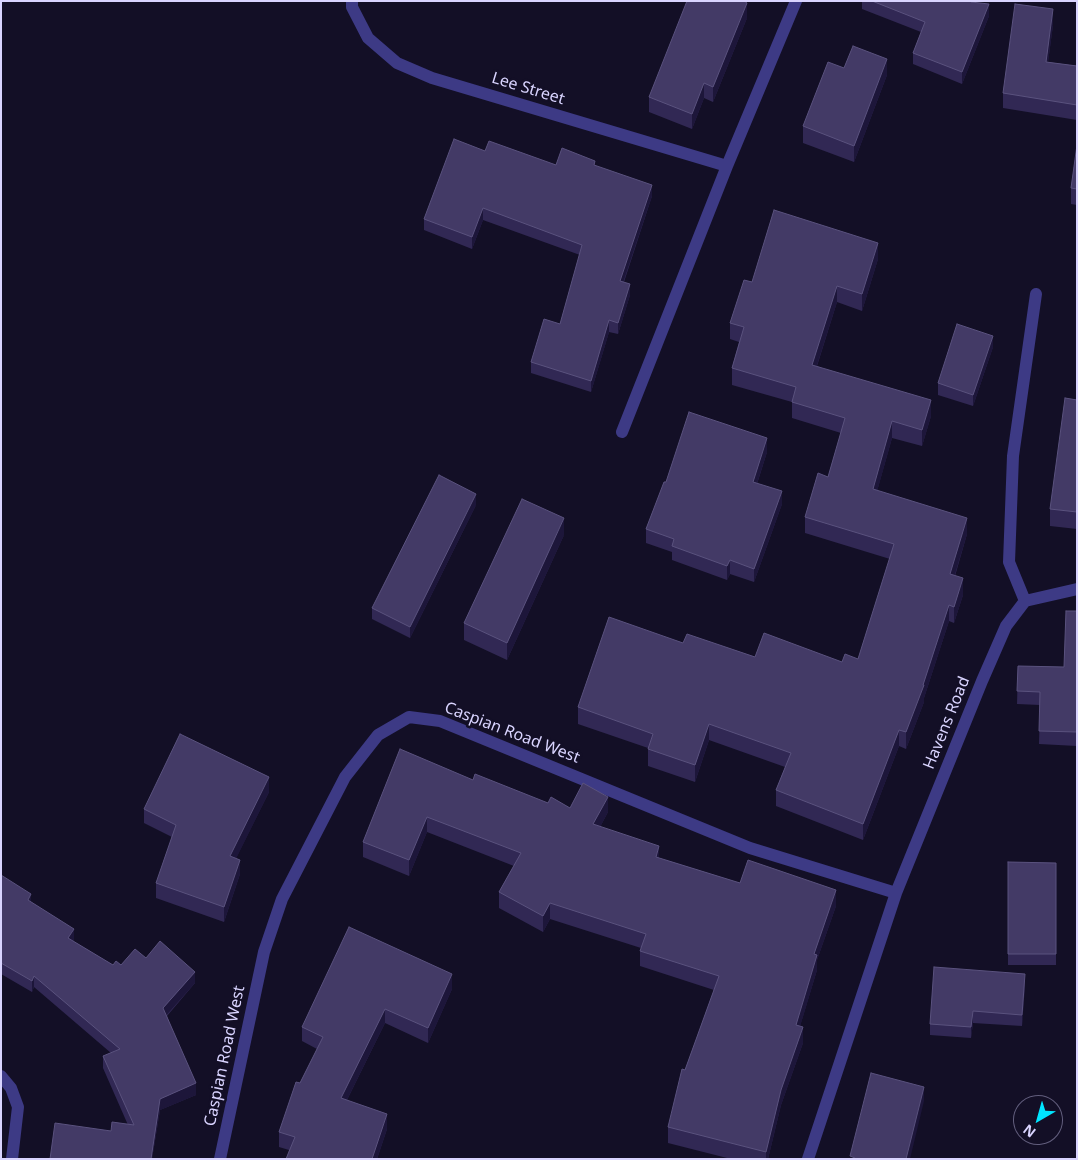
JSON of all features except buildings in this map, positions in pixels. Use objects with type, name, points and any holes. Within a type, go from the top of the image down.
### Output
[{"type":"street","name":"Lee Street","points":[[352,1],[352,8],[368,38],[397,63],[432,78],[727,166]]},
{"type":"street","points":[[622,432],[727,166],[796,1]]},
{"type":"street","points":[[1036,294],[1013,456],[1009,562],[1025,601],[1077,589]]},
{"type":"street","name":"Havens Road","points":[[808,1159],[896,893],[1006,626],[1025,601]]},
{"type":"street","name":"Caspian Road West","points":[[220,1159],[264,952],[282,899],[345,777],[378,735],[409,716],[440,721],[750,848],[896,893]]},
{"type":"street","points":[[1,1076],[11,1088],[18,1106],[12,1159]]}]
